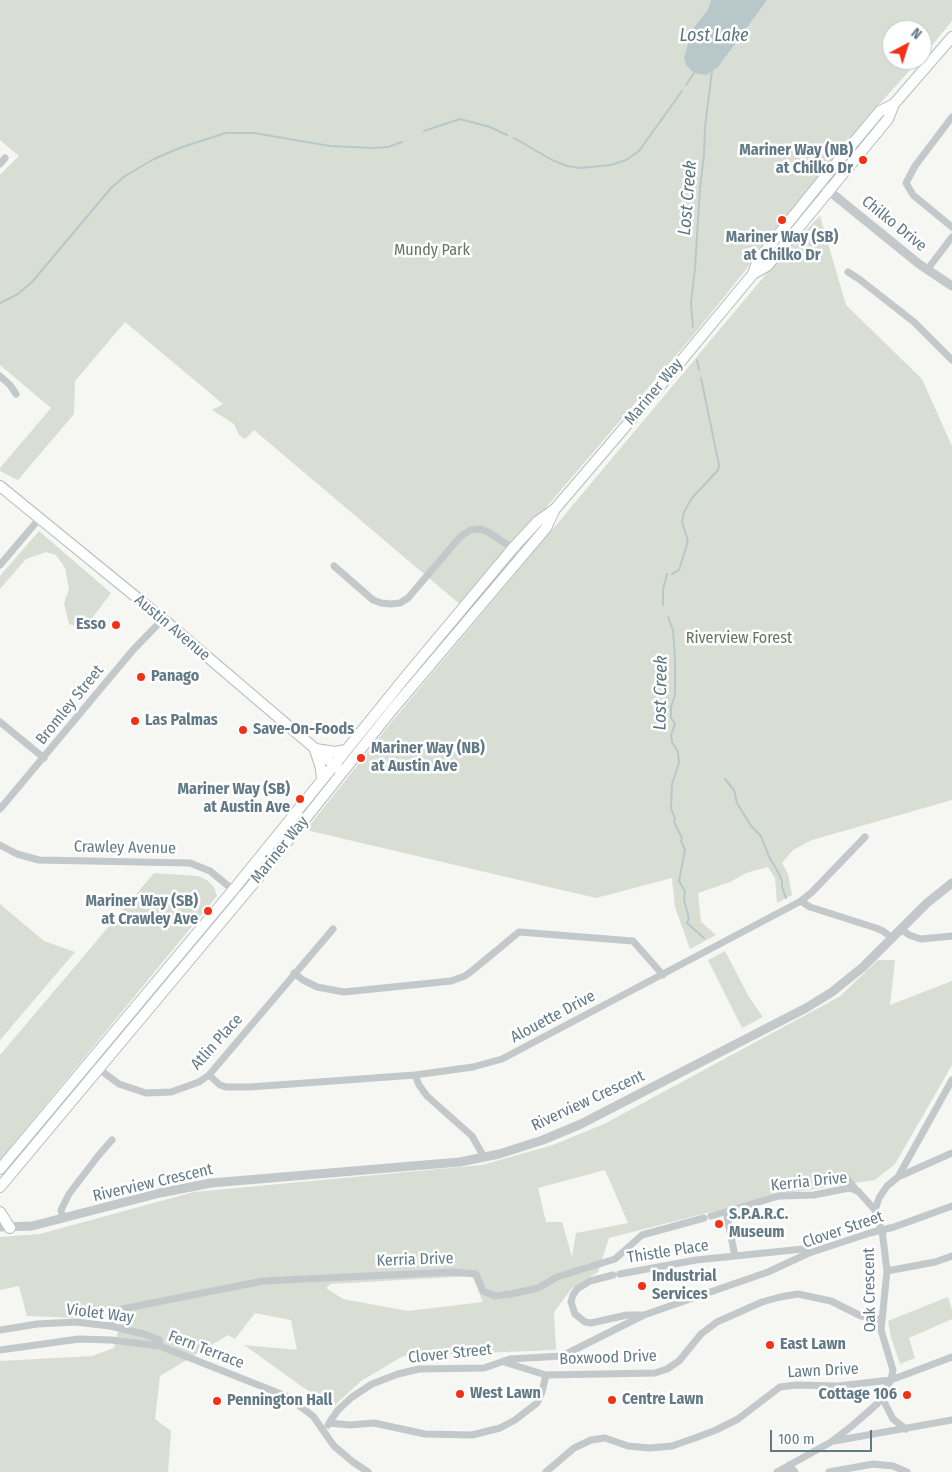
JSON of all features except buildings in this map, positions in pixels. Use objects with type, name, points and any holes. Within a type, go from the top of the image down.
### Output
[{"type":"main road","name":"Mariner Way","points":[[0,1169],[234,889],[513,548],[538,521],[554,509],[753,274],[767,266],[888,118],[894,104],[952,37]]},
{"type":"main road","name":"Mariner Way","points":[[753,274],[758,260],[819,183],[880,111],[894,104]]},
{"type":"main road","name":"Austin Avenue","points":[[0,486],[163,619],[343,772]]},
{"type":"main road","name":"Mariner Way","points":[[0,1187],[241,898],[404,696],[546,528],[554,509]]},
{"type":"main road","points":[[322,780],[321,768],[315,749],[335,752],[346,750]]},
{"type":"main road","points":[[0,1212],[5,1227]]},
{"type":"street","points":[[952,117],[906,182],[913,195],[952,227]]},
{"type":"street","name":"Chilko Drive","points":[[819,183],[927,270],[952,286]]},
{"type":"street","points":[[927,270],[952,237]]},
{"type":"street","points":[[848,272],[859,278],[914,322],[951,355]]},
{"type":"street","points":[[0,376],[16,394]]},
{"type":"street","points":[[0,565],[39,519]]},
{"type":"street","points":[[334,566],[373,600],[383,604],[394,604],[408,598],[460,536],[468,531],[485,530],[522,556]]},
{"type":"street","name":"Bromley Street","points":[[0,809],[132,650],[163,619]]},
{"type":"street","points":[[0,722],[44,758]]},
{"type":"street","name":"Alouette Drive","points":[[209,1076],[220,1085],[240,1088],[415,1075],[466,1068],[502,1059],[802,901],[865,837]]},
{"type":"street","name":"Crawley Avenue","points":[[0,845],[17,854],[39,860],[190,863],[210,871],[234,889],[241,898]]},
{"type":"street","name":"Riverview Crescent","points":[[5,1227],[32,1226],[160,1193],[211,1184],[440,1164],[484,1157],[528,1145],[581,1124],[806,1008],[832,992],[852,977],[927,903],[952,882]]},
{"type":"street","points":[[802,901],[810,907],[876,928],[892,938]]},
{"type":"street","name":"Atlin Place","points":[[90,1062],[119,1084],[136,1091],[152,1094],[171,1092],[199,1082],[209,1076],[332,928]]},
{"type":"street","points":[[902,929],[909,935],[921,939],[952,936]]},
{"type":"street","points":[[294,973],[317,988],[344,992],[451,981],[465,976],[519,932],[633,941],[663,974]]},
{"type":"street","points":[[415,1075],[427,1096],[472,1136],[484,1157]]},
{"type":"street","points":[[898,1177],[952,1080]]},
{"type":"street","points":[[63,1219],[61,1210],[69,1194],[112,1140]]},
{"type":"street","points":[[875,1210],[879,1198],[898,1177],[952,1153]]},
{"type":"street","points":[[845,1176],[858,1191]]},
{"type":"street","name":"Kerria Drive","points":[[110,1326],[122,1309],[263,1281],[452,1272],[476,1274],[483,1290],[496,1296],[512,1294],[538,1288],[557,1277],[615,1259],[642,1235],[779,1196],[814,1195],[849,1188],[858,1191],[875,1210]]},
{"type":"street","name":"Clover Street","points":[[329,1423],[338,1410],[352,1397],[372,1384],[398,1374],[419,1369],[484,1368],[510,1359],[562,1356],[644,1315],[768,1272],[809,1254],[952,1206]]},
{"type":"street","name":"Oak Crescent","points":[[875,1210],[877,1221],[882,1230],[887,1271],[881,1330],[893,1370],[890,1380]]},
{"type":"street","points":[[726,1212],[736,1256]]},
{"type":"street","name":"Thistle Place","points":[[644,1315],[627,1315],[591,1324],[575,1314],[571,1302],[572,1296],[577,1289],[590,1281],[688,1261],[803,1249],[809,1254]]},
{"type":"street","points":[[887,1271],[936,1262],[952,1256]]},
{"type":"street","name":"Boxwood Drive","points":[[504,1362],[546,1375],[655,1373],[667,1369],[679,1361],[701,1334],[717,1322],[762,1302],[780,1296],[798,1294],[831,1302],[861,1316],[882,1320]]},
{"type":"street","name":"Violet Way","points":[[0,1330],[37,1324],[76,1322],[110,1326],[159,1340],[160,1346]]},
{"type":"street","name":"Fern Terrace","points":[[0,1350],[79,1339],[111,1340],[160,1346],[286,1396],[313,1416],[334,1446],[368,1472]]},
{"type":"street","name":"Lawn Drive","points":[[546,1472],[574,1448],[591,1440],[605,1438],[628,1446],[650,1448],[672,1446],[716,1430],[738,1419],[775,1390],[785,1386],[838,1386],[890,1380],[952,1357]]},
{"type":"street","name":"Boxwood Drive","points":[[329,1423],[350,1425],[374,1423],[425,1434],[472,1434],[500,1428],[515,1420],[537,1403],[546,1375]]},
{"type":"street","points":[[777,1472],[831,1442],[877,1404],[890,1380]]},
{"type":"street","points":[[881,1396],[893,1419],[906,1429]]},
{"type":"street","points":[[831,1442],[952,1420]]},
{"type":"street","points":[[323,1430],[329,1423]]},
{"type":"street","points":[[829,1472],[873,1464],[893,1466],[907,1472]]},
{"type":"street","points":[[787,1468],[795,1472]]},
{"type":"green space","name":"Mundy Park","points":[[0,0],[952,0],[952,21],[932,45],[932,20],[882,20],[882,70],[910,70],[875,109],[695,333],[462,606],[254,430],[245,439],[239,435],[234,424],[212,410],[223,404],[125,322],[75,381],[74,414],[18,480],[0,471],[0,468],[51,408],[0,365],[0,175],[19,156],[0,140]]},
{"type":"green space","name":"Riverview Forest","points":[[820,216],[846,305],[922,379],[952,446],[952,800],[812,840],[793,850],[782,863],[788,874],[792,895],[777,903],[775,878],[768,867],[746,873],[730,882],[698,893],[701,922],[716,935],[690,949],[675,907],[672,878],[596,898],[306,830],[394,719],[787,249]]},
{"type":"green space","points":[[39,531],[111,593],[84,629],[69,624],[64,603],[69,589],[65,568],[56,555],[46,552],[26,559],[0,589],[0,576]]},
{"type":"green space","points":[[154,873],[197,876],[207,880],[214,887],[217,896],[0,1160],[0,1055]]},
{"type":"green space","points":[[0,904],[44,941],[75,952],[0,1040]]},
{"type":"green space","points":[[725,951],[749,997],[763,1017],[742,1028],[708,960]]},
{"type":"green space","points":[[878,960],[895,960],[890,1005],[952,981],[952,1065],[895,1164],[875,1180],[781,1194],[609,1238],[598,1272],[572,1288],[554,1312],[556,1350],[403,1356],[361,1381],[332,1408],[244,1345],[297,1350],[291,1320],[255,1313],[235,1339],[228,1335],[160,1376],[155,1419],[171,1431],[168,1472],[0,1472],[0,1361],[92,1356],[114,1348],[120,1322],[109,1308],[100,1319],[27,1316],[19,1286],[0,1290],[0,1237],[40,1234],[194,1192],[482,1165],[553,1145],[604,1124],[839,997]],"holes":[[[605,1170],[628,1223],[576,1233],[572,1257],[562,1222],[546,1222],[538,1188]],[[472,1276],[483,1302],[408,1311],[343,1299],[326,1288],[331,1284]]]},
{"type":"green space","points":[[948,1297],[952,1310],[952,1319],[909,1338],[915,1358],[900,1364],[888,1321]]},
{"type":"water","name":"Lost Lake","points":[[711,0],[767,0],[718,67],[706,75],[694,73],[686,65],[684,58],[692,30],[708,10]]},
{"type":"waterway","name":"Lost Creek","points":[[693,327],[691,303],[705,127],[712,71]]},
{"type":"waterway","points":[[686,85],[694,73]]},
{"type":"waterway","points":[[514,138],[552,160],[567,166],[581,168],[611,165],[626,160],[639,151],[682,91]]},
{"type":"waterway","points":[[424,131],[460,119],[490,127],[507,135]]},
{"type":"waterway","points":[[0,303],[18,294],[32,282],[111,188],[125,176],[154,159],[182,147],[226,133],[254,133],[330,146],[374,148],[388,147],[402,142]]},
{"type":"waterway","name":"Lost Creek","points":[[697,360],[699,370]]},
{"type":"waterway","name":"Lost Creek","points":[[672,574],[679,570],[688,541],[682,522],[684,512],[692,498],[718,470],[719,465],[701,378]]},
{"type":"waterway","name":"Lost Creek","points":[[663,605],[663,590],[667,574]]},
{"type":"waterway","name":"Lost Creek","points":[[668,617],[673,630],[675,658],[675,695],[671,707],[671,718],[675,724],[671,735],[672,742],[678,752],[679,763],[672,784],[671,808],[675,819],[674,822],[682,838],[681,841],[685,850],[679,881],[685,891],[684,900],[689,918],[687,923],[704,938]]},
{"type":"waterway","points":[[725,779],[734,790],[737,803],[751,826],[761,836],[770,859],[782,881],[786,898]]},
{"type":"place","name":"Mariner Way (NB) at Chilko Dr","points":[[863,160]]},
{"type":"place","name":"Mariner Way (SB) at Chilko Dr","points":[[782,220]]},
{"type":"place","name":"Esso","points":[[116,625]]},
{"type":"place","name":"Panago","points":[[141,677]]},
{"type":"place","name":"Las Palmas","points":[[135,721]]},
{"type":"place","name":"Save-On-Foods","points":[[243,730]]},
{"type":"place","name":"Mariner Way (NB) at Austin Ave","points":[[361,758]]},
{"type":"place","name":"Mariner Way (SB) at Austin Ave","points":[[300,799]]},
{"type":"place","name":"Mariner Way (SB) at Crawley Ave","points":[[208,911]]},
{"type":"place","name":"S.P.A.R.C. Museum","points":[[719,1224]]},
{"type":"place","name":"Industrial Services","points":[[642,1286]]},
{"type":"place","name":"East Lawn","points":[[770,1345]]},
{"type":"place","name":"West Lawn","points":[[460,1394]]},
{"type":"place","name":"Cottage 106","points":[[907,1395]]},
{"type":"place","name":"Centre Lawn","points":[[612,1400]]},
{"type":"place","name":"Pennington Hall","points":[[217,1401]]}]
